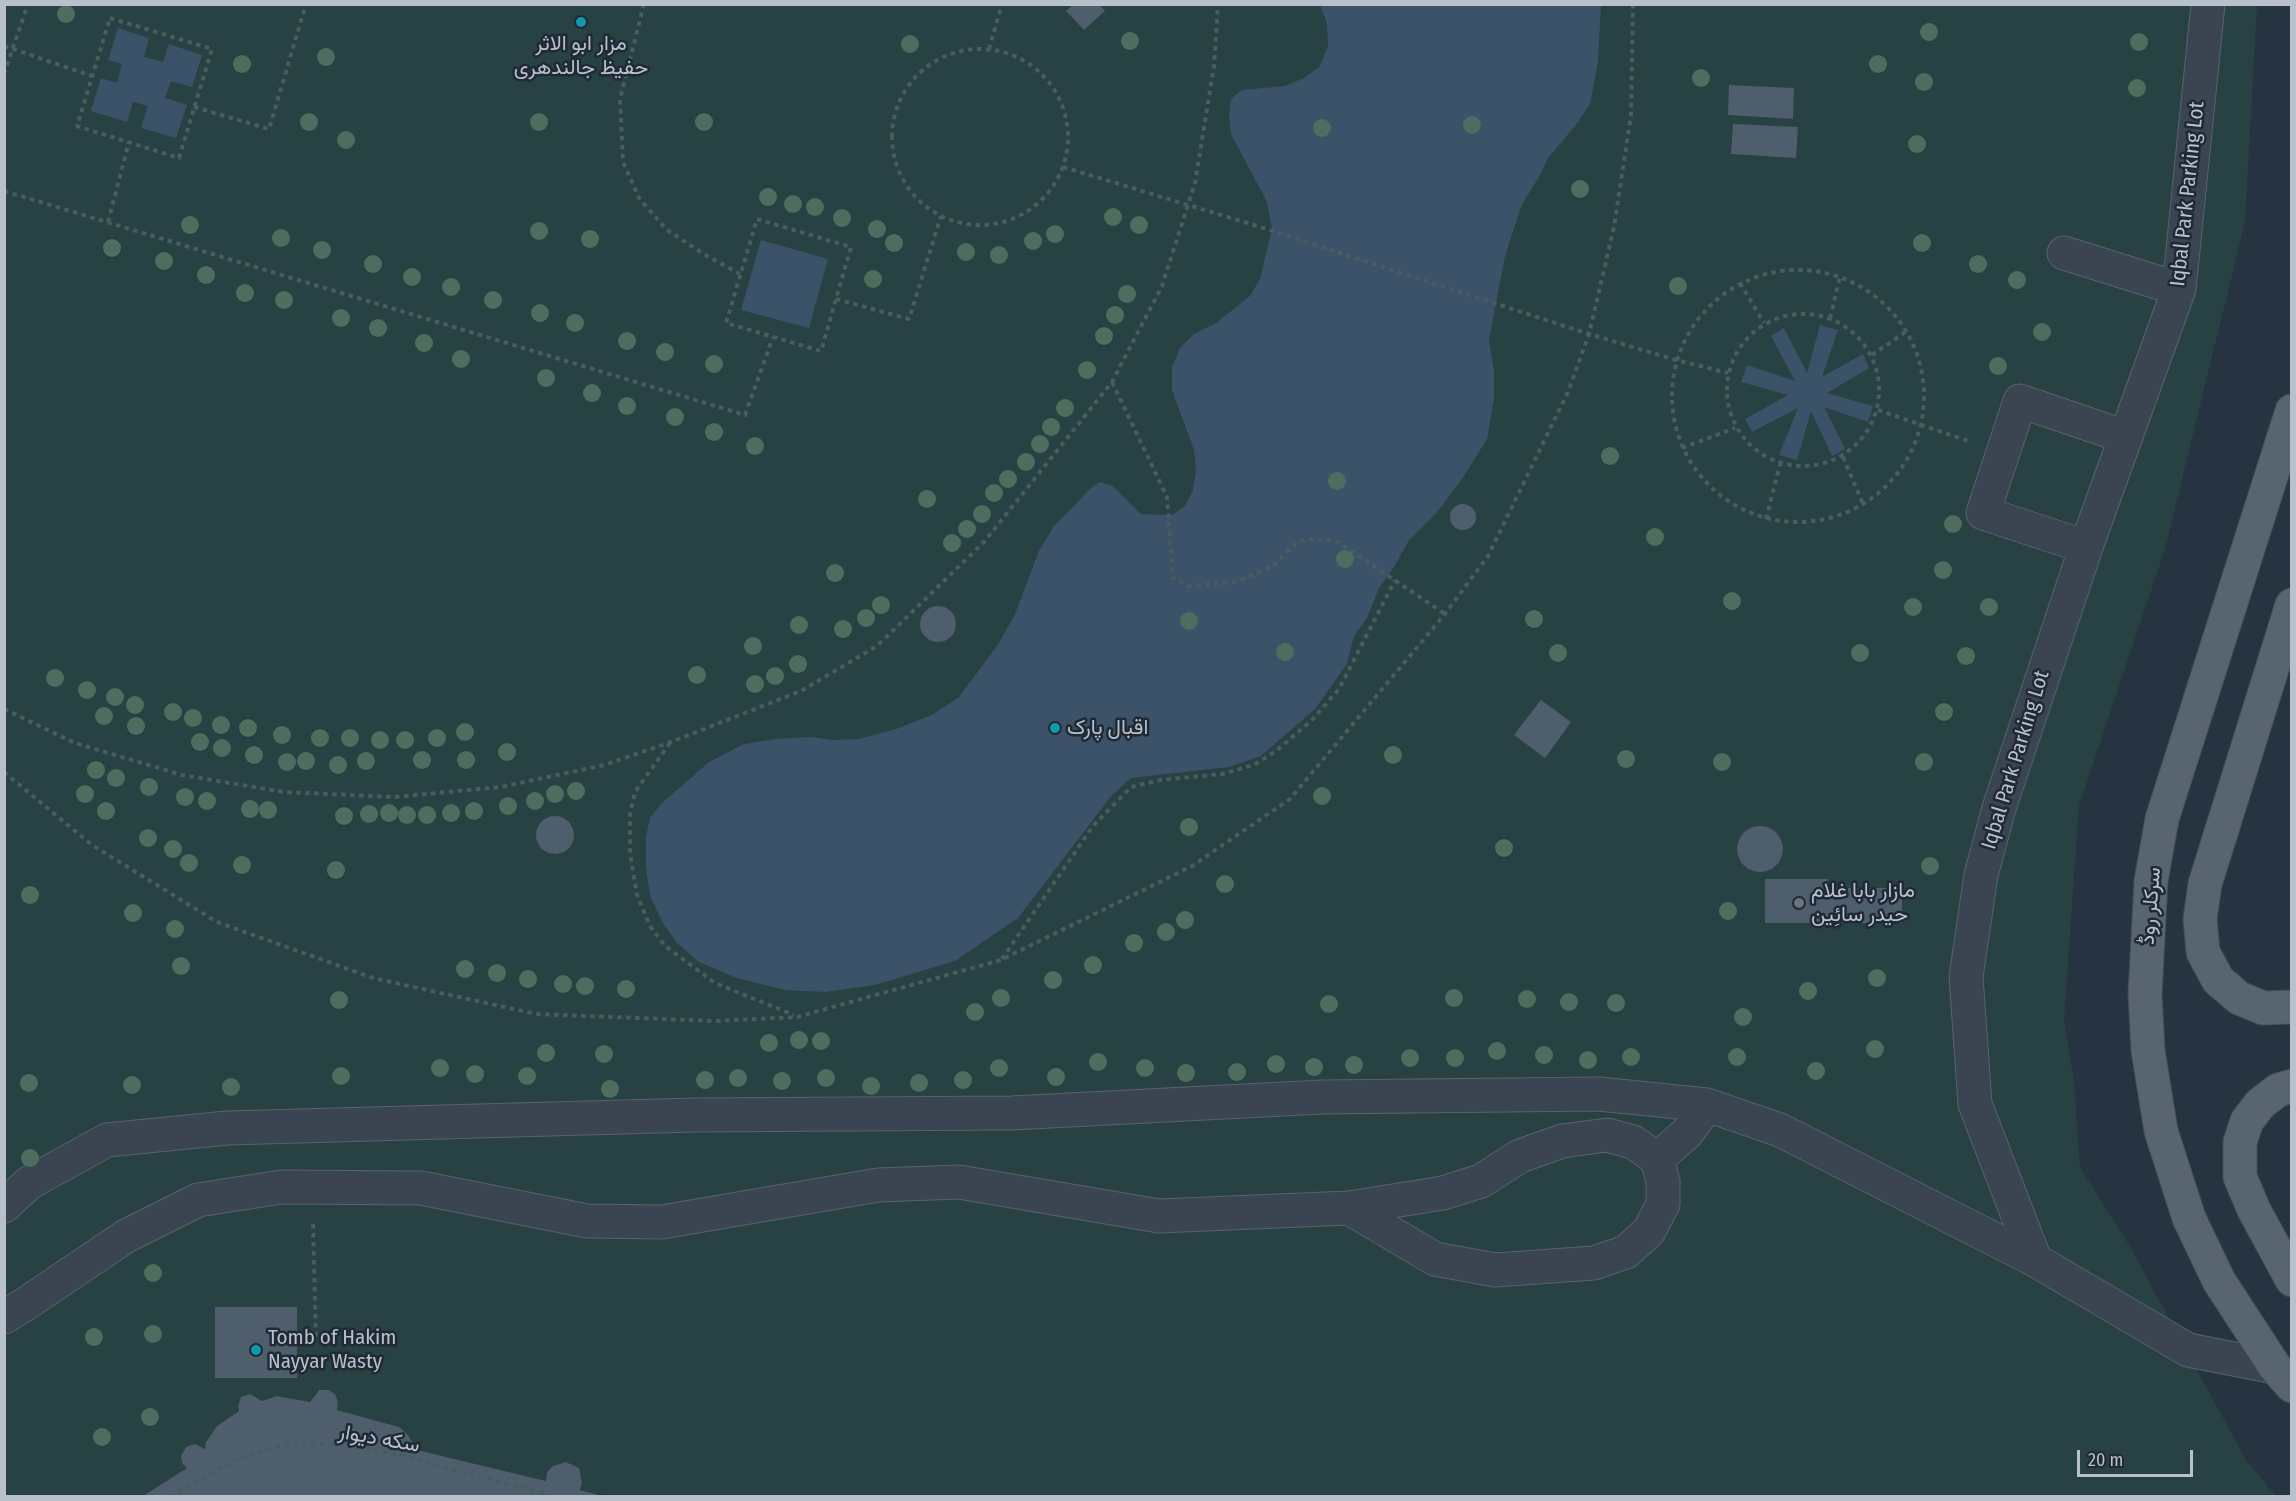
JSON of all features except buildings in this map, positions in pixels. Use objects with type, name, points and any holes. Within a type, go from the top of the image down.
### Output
[{"type":"main road","name":"سرکلر روڈ","points":[[2283,1376],[2219,1281],[2189,1218],[2161,1131],[2148,1050],[2145,994],[2151,880],[2162,819],[2292,411]]},
{"type":"main road","points":[[2292,605],[2205,884],[2200,919],[2203,952],[2218,980],[2239,998],[2263,1008],[2292,1007]]},
{"type":"main road","points":[[2292,1086],[2278,1090],[2260,1104],[2247,1121],[2240,1142],[2240,1177],[2254,1210],[2292,1281]]},
{"type":"lane","name":"Iqbal Park Parking Lot","points":[[2035,1260],[1975,1104],[1966,976],[1981,875],[1999,808],[2086,547],[2179,290],[2208,4]]},
{"type":"lane","points":[[2064,253],[2179,290]]},
{"type":"lane","points":[[2086,547],[1983,513],[2020,401],[2126,437]]},
{"type":"lane","points":[[4,1206],[29,1183],[107,1140],[227,1128],[694,1115],[1011,1113],[1322,1097],[1599,1094],[1707,1105],[1780,1130],[2035,1260],[2188,1350],[2283,1376]]},
{"type":"lane","points":[[1658,1159],[1687,1133],[1707,1105]]},
{"type":"lane","points":[[4,1317],[126,1236],[198,1200],[281,1187],[421,1188],[587,1221],[662,1222],[878,1185],[959,1182],[1159,1216],[1349,1208],[1443,1193],[1481,1181],[1520,1156],[1562,1141],[1607,1135],[1633,1142],[1658,1159],[1663,1181],[1663,1204],[1649,1231],[1626,1252],[1594,1263],[1495,1270],[1435,1259],[1349,1208]]},
{"type":"path","points":[[4,75],[28,4]]},
{"type":"path","points":[[194,107],[269,129],[306,4]]},
{"type":"path","points":[[644,4],[620,99],[623,162],[639,198],[667,230],[740,274]]},
{"type":"path","points":[[989,49],[1002,4]]},
{"type":"path","points":[[4,709],[75,743],[182,775],[284,792],[394,797],[501,787],[604,765],[671,742],[801,691],[877,646],[984,542],[1112,382],[1162,286],[1195,183],[1214,66],[1218,4]]},
{"type":"path","points":[[4,772],[92,845],[217,922],[373,978],[536,1014],[714,1021],[797,1017],[1001,960],[1192,867],[1290,799],[1445,614],[1488,556],[1568,392],[1589,334],[1614,227],[1631,116],[1633,4]]},
{"type":"path","points":[[110,18],[212,49],[194,107],[179,158],[77,126],[110,18]]},
{"type":"path","points":[[4,46],[92,76]]},
{"type":"path","points":[[989,49],[1015,56],[1038,70],[1055,90],[1065,115],[1068,141],[1063,167],[1048,193],[1026,212],[1017,216],[999,223],[969,224],[941,216],[916,198],[898,172],[891,143],[894,112],[908,85],[930,63],[959,51],[989,49]]},
{"type":"path","points":[[108,222],[129,142]]},
{"type":"path","points":[[1063,167],[1254,225],[1589,334],[1728,373]]},
{"type":"path","points":[[4,191],[745,416],[772,337]]},
{"type":"path","points":[[836,299],[909,319],[941,216]]},
{"type":"path","points":[[757,219],[851,247],[836,299],[821,351],[726,323],[757,219]]},
{"type":"path","points":[[1806,270],[1840,277],[1867,290],[1889,308],[1907,331],[1920,361],[1925,393],[1921,425],[1909,456],[1890,484],[1863,504],[1833,518],[1822,520],[1799,523],[1766,519],[1731,504],[1702,479],[1682,448],[1672,419],[1671,389],[1676,360],[1690,329],[1704,312],[1712,303],[1740,283],[1772,272],[1806,270]]},
{"type":"path","points":[[1830,318],[1840,277]]},
{"type":"path","points":[[1740,283],[1764,323]]},
{"type":"path","points":[[1797,313],[1830,318],[1855,333],[1872,355],[1880,382],[1878,410],[1864,437],[1843,457],[1812,467],[1780,464],[1754,450],[1735,428],[1726,401],[1728,373],[1741,344],[1764,323],[1797,313]]},
{"type":"path","points":[[1872,355],[1907,331]]},
{"type":"path","points":[[1112,382],[1167,497],[1173,578],[1188,586],[1236,582],[1273,566],[1294,545],[1306,539],[1335,540],[1445,614]]},
{"type":"path","points":[[1878,410],[2003,453]]},
{"type":"path","points":[[1682,448],[1735,428]]},
{"type":"path","points":[[1843,457],[1863,504]]},
{"type":"path","points":[[1766,519],[1780,464]]},
{"type":"path","points":[[1001,960],[1093,826],[1131,787],[1160,780],[1222,774],[1254,765],[1276,751],[1312,720],[1339,689],[1395,580]]},
{"type":"path","points":[[671,742],[634,792],[630,814],[630,853],[637,895],[650,926],[665,946],[715,983],[797,1017]]},
{"type":"path","points":[[312,1187],[316,1341]]},
{"type":"path","name":"سکه دیوار","points":[[170,1497],[238,1458],[282,1445],[338,1444],[391,1453],[554,1497]]},
{"type":"green space","name":"اقبال پارک","points":[[5,5],[2257,5],[2245,222],[2165,549],[2079,806],[2064,1020],[2074,1081],[2080,1167],[2131,1248],[2246,1460],[2276,1496],[606,1496],[580,1490],[582,1483],[579,1469],[566,1462],[553,1466],[547,1472],[546,1481],[417,1450],[408,1435],[399,1427],[337,1410],[338,1402],[319,1390],[310,1402],[277,1396],[262,1401],[250,1394],[241,1397],[239,1411],[217,1426],[206,1442],[205,1449],[195,1444],[186,1447],[181,1456],[182,1463],[187,1468],[143,1496],[5,1496]]},
{"type":"water","points":[[1320,5],[1601,5],[1598,62],[1590,104],[1548,158],[1522,204],[1505,256],[1489,340],[1494,371],[1494,399],[1487,439],[1462,479],[1438,511],[1409,540],[1379,588],[1367,618],[1354,636],[1347,664],[1315,709],[1261,756],[1229,767],[1131,778],[1112,795],[1018,918],[955,961],[875,985],[825,992],[785,990],[737,978],[699,962],[677,943],[663,923],[650,896],[646,866],[646,837],[650,818],[661,804],[709,762],[744,744],[810,737],[832,740],[859,739],[896,729],[932,715],[959,697],[999,643],[1015,614],[1039,551],[1054,526],[1091,488],[1100,482],[1113,486],[1141,514],[1172,515],[1185,506],[1193,490],[1196,470],[1194,450],[1172,390],[1172,367],[1180,348],[1194,334],[1216,323],[1250,296],[1260,279],[1272,228],[1267,202],[1231,134],[1229,116],[1231,99],[1242,90],[1285,86],[1304,78],[1319,67],[1328,47],[1327,23]]},
{"type":"water","points":[[118,28],[149,38],[144,57],[163,62],[169,44],[202,55],[192,87],[171,81],[165,98],[187,105],[176,138],[141,128],[148,106],[133,102],[127,122],[91,111],[101,78],[117,83],[122,64],[108,60]]},
{"type":"water","points":[[761,240],[828,259],[809,328],[741,310]]},
{"type":"water","points":[[1820,325],[1838,330],[1822,377],[1863,354],[1869,368],[1827,393],[1873,406],[1868,422],[1824,407],[1845,449],[1832,456],[1811,411],[1797,460],[1779,455],[1798,408],[1752,432],[1745,419],[1788,395],[1741,382],[1747,365],[1795,381],[1771,336],[1784,328],[1807,373]]},
{"type":"place","name":"مزار ابو الاثر حفیظ جالندھری","points":[[581,22]]},
{"type":"place","name":"اقبال پارک","points":[[1055,728]]},
{"type":"place","name":"مازار بابا غلام حیدر سائِین","points":[[1799,903]]},
{"type":"place","name":"Tomb of Hakim Nayyar Wasty","points":[[256,1350]]}]
